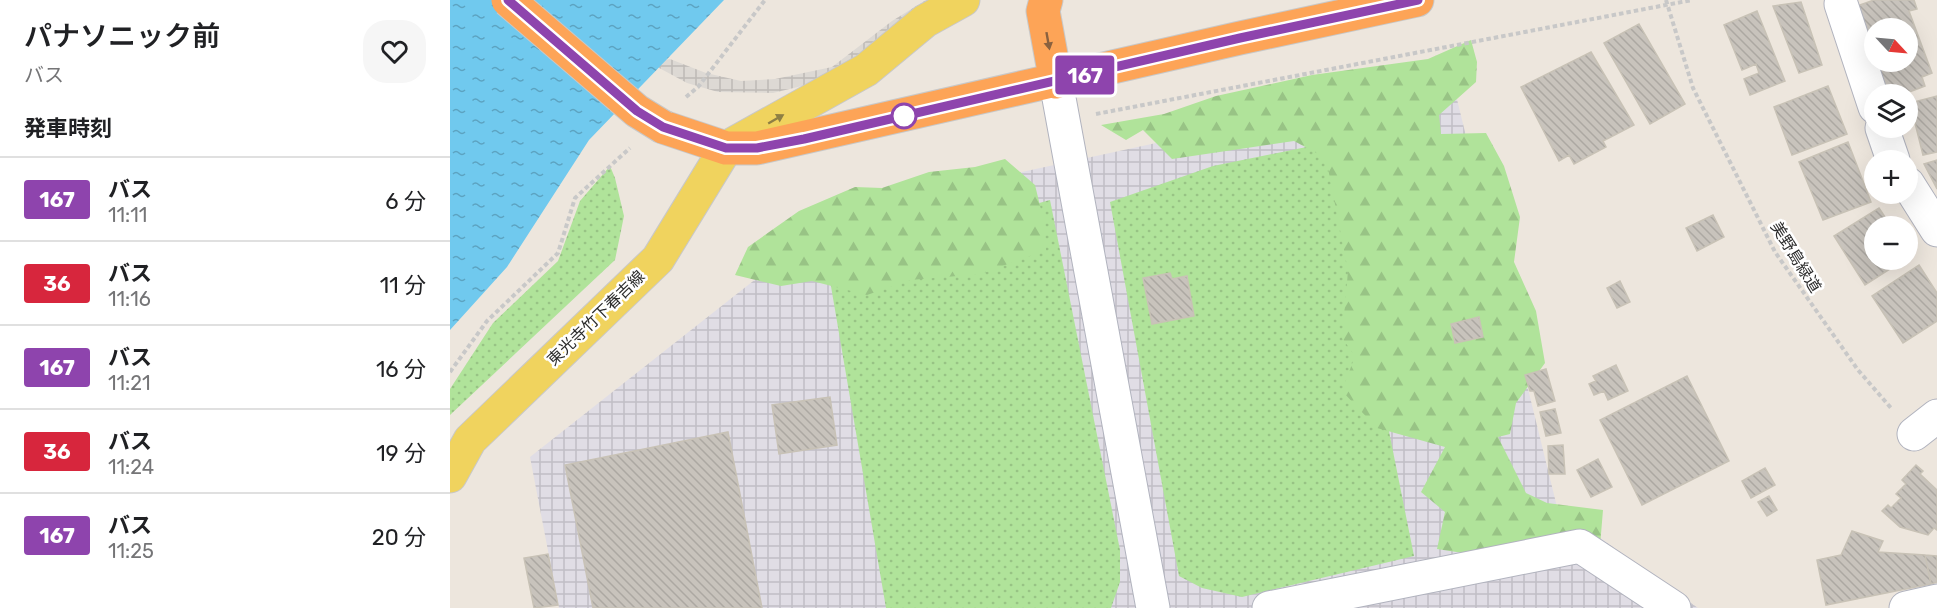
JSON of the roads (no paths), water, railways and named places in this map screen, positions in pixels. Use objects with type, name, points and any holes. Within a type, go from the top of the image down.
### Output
[{"type":"highway","points":[[508,0],[637,111],[660,124],[726,148],[757,148],[792,141],[1240,38],[1418,0]]},
{"type":"highway","points":[[1046,0],[1043,11],[1056,82]]},
{"type":"main road","points":[[726,148],[866,70],[925,21],[963,0]]},
{"type":"main road","name":"東光寺竹下春吉線","points":[[450,476],[470,440],[658,259],[726,148]]},
{"type":"street","points":[[1841,4],[1867,84]]},
{"type":"street","points":[[1056,82],[1153,608]]},
{"type":"street","points":[[1918,200],[1937,230]]},
{"type":"street","points":[[1269,608],[1580,546],[1674,608]]},
{"type":"street","points":[[1906,608],[1937,602]]},
{"type":"water","points":[[450,0],[724,0],[589,140],[507,267],[450,330]]}]
